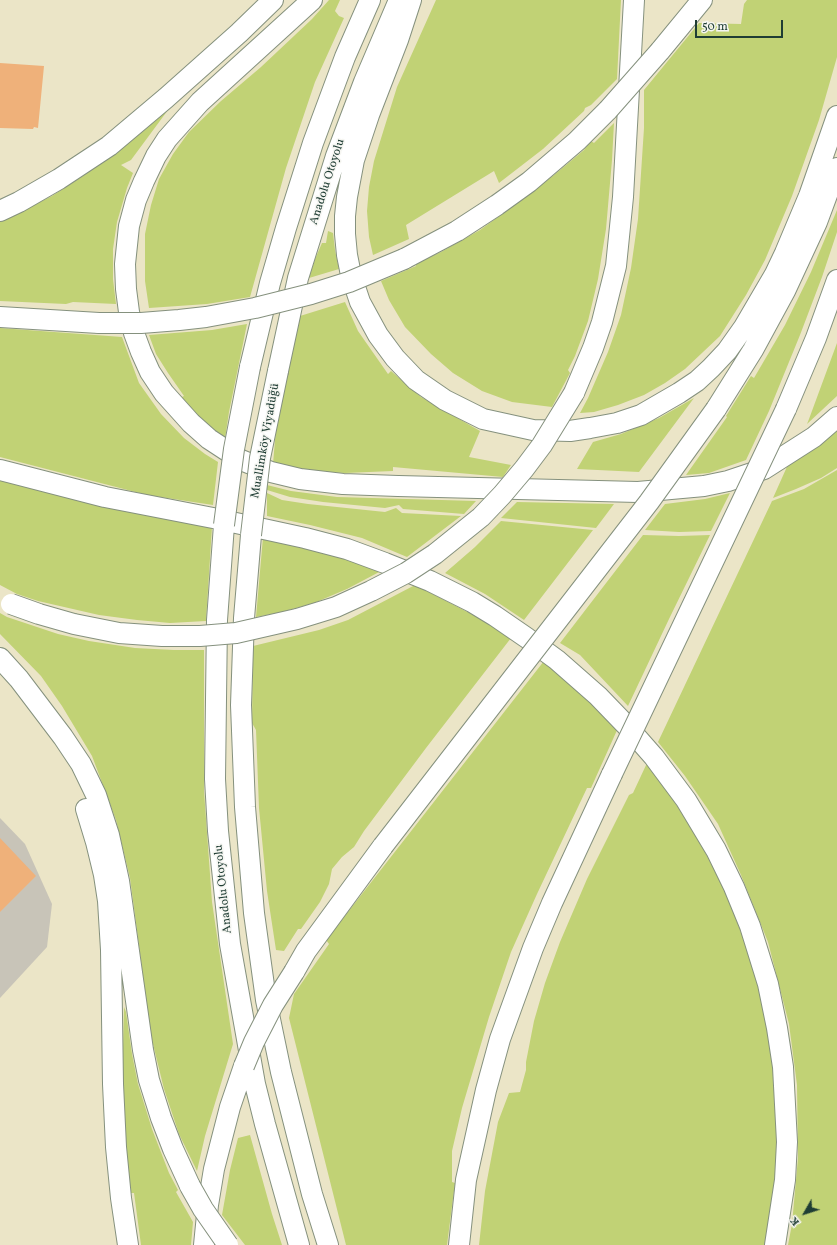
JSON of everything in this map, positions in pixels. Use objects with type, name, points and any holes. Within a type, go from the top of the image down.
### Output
[{"type":"highway","points":[[0,211],[59,179],[109,146],[172,93],[239,33],[273,0]]},
{"type":"highway","points":[[312,0],[200,102],[167,139],[156,156],[139,193],[129,226],[125,264],[126,289],[132,326],[141,352],[150,372],[164,393],[191,423],[209,439],[242,460],[271,472],[307,480],[343,484],[398,486],[638,492],[704,486],[764,468],[808,441],[837,417]]},
{"type":"highway","name":"Anadolu Otoyolu","points":[[299,1245],[255,1084],[230,944],[218,831],[215,779],[217,620],[224,525],[234,449],[250,367],[278,255],[313,143],[345,57],[370,0]]},
{"type":"highway","name":"Anadolu Otoyolu","points":[[278,371],[298,278],[333,163],[364,82],[399,0]]},
{"type":"highway","points":[[411,0],[354,160],[345,216],[347,255],[351,275],[360,302],[378,335],[396,358],[416,380],[445,400],[484,419],[533,430],[570,431],[590,428],[617,423],[641,414],[679,393],[696,381],[727,351],[744,327],[775,274],[809,196],[837,116]]},
{"type":"highway","points":[[6,602],[39,614],[74,624],[119,633],[162,636],[200,636],[243,631],[297,619],[336,606],[371,591],[406,573],[435,554],[481,516],[502,495],[533,457],[557,422],[574,393],[602,322],[616,266],[623,197],[634,0]]},
{"type":"highway","points":[[0,317],[99,323],[141,323],[206,317],[255,308],[311,294],[349,282],[404,259],[457,231],[497,205],[529,182],[577,141],[608,110],[660,51],[702,0]]},
{"type":"highway","points":[[204,1245],[208,1205],[214,1169],[230,1107],[254,1042],[273,1005],[319,933],[383,846],[644,508],[716,409],[769,323],[817,222],[837,168]]},
{"type":"highway","points":[[459,1245],[466,1180],[486,1090],[500,1038],[533,948],[552,903],[612,774],[786,409],[816,338],[837,280]]},
{"type":"highway","name":"Muallimköy Viyadüğü","points":[[278,371],[260,458],[251,535],[244,618],[241,705],[244,799],[254,913],[266,1000],[281,1072],[312,1194],[328,1245]]},
{"type":"highway","points":[[0,470],[105,497],[213,518],[304,538],[347,549],[385,563],[430,581],[472,602],[495,616],[557,660],[598,696],[654,757],[686,800],[716,850],[734,887],[768,984],[783,1067],[787,1142],[785,1180],[775,1245]]},
{"type":"highway","points":[[0,658],[19,679],[63,737],[81,764],[96,794],[109,835],[119,881],[143,1050],[161,1118],[172,1149],[190,1186],[203,1209],[228,1245]]},
{"type":"highway","points":[[37,702],[73,772],[96,842],[104,876],[108,901],[111,950],[113,1084],[116,1147],[121,1198],[128,1245]]},
{"type":"shaded area","points":[[0,818],[25,844],[52,904],[47,947],[0,998]]},
{"type":"green space","points":[[329,0],[340,0],[335,11],[339,16],[344,18],[315,82],[286,168],[250,297],[207,304],[149,308],[145,281],[145,234],[151,205],[159,179],[173,154],[189,132],[312,19]]},
{"type":"green space","points":[[436,0],[621,0],[617,79],[543,149],[499,183],[494,171],[406,225],[409,239],[373,255],[369,237],[367,211],[369,187],[374,161],[397,87]]},
{"type":"green space","points":[[747,0],[837,0],[837,57],[819,120],[792,196],[765,260],[746,295],[720,336],[685,369],[644,395],[594,412],[580,413],[608,352],[621,315],[631,268],[638,219],[644,128],[644,90],[699,23],[741,24],[744,4]]},
{"type":"green space","points":[[168,110],[131,160],[121,165],[133,173],[117,222],[113,249],[113,279],[116,304],[73,302],[66,304],[0,301],[0,222],[52,196],[86,174],[141,133]]},
{"type":"green space","points":[[614,123],[606,229],[598,279],[588,321],[568,370],[570,373],[552,407],[512,402],[482,391],[453,373],[431,354],[405,327],[389,300],[381,281],[416,266],[416,264],[480,230],[554,175],[584,150],[591,141],[594,143]]},
{"type":"green space","points":[[837,210],[837,232],[822,277],[769,411],[746,460],[709,473],[686,475],[727,417],[726,416],[751,376],[754,378],[785,325],[811,272]]},
{"type":"green space","points":[[328,231],[333,233],[339,269],[309,278],[322,243],[326,243]]},
{"type":"green space","points":[[345,302],[358,331],[388,374],[391,371],[421,397],[480,431],[469,457],[511,465],[503,477],[393,467],[393,471],[345,473],[303,471],[273,464],[277,416],[300,316]]},
{"type":"green space","points":[[247,324],[225,439],[202,423],[180,398],[184,396],[156,354],[149,335],[212,330]]},
{"type":"green space","points":[[0,328],[122,337],[139,383],[161,414],[184,438],[218,462],[213,505],[147,495],[0,457]]},
{"type":"green space","points":[[837,343],[837,396],[807,424],[809,419]]},
{"type":"green space","points":[[694,398],[639,472],[577,469],[593,442],[621,434],[659,418]]},
{"type":"green space","points":[[837,429],[837,468],[821,478],[773,498],[790,460]]},
{"type":"green space","points":[[837,470],[837,1245],[788,1245],[792,1224],[798,1158],[797,1085],[789,1024],[768,942],[741,875],[718,824],[685,776],[658,742],[772,501],[804,489]]},
{"type":"green space","points":[[0,480],[212,527],[206,621],[170,623],[99,615],[38,601],[17,594],[0,585]]},
{"type":"green space","points":[[267,485],[291,491],[337,497],[476,501],[464,514],[403,509],[399,505],[385,508],[290,497],[267,490]]},
{"type":"green space","points":[[267,493],[282,500],[308,504],[385,512],[396,508],[402,513],[461,516],[407,557],[362,538],[267,516]]},
{"type":"green space","points":[[730,493],[711,531],[679,532],[645,530],[665,504],[705,499]]},
{"type":"green space","points":[[517,502],[614,504],[596,528],[501,518]]},
{"type":"green space","points":[[501,521],[593,530],[524,620],[485,594],[445,573],[475,547]]},
{"type":"green space","points":[[643,535],[710,535],[628,706],[580,655],[560,643]]},
{"type":"green space","points":[[263,537],[302,546],[383,570],[347,589],[314,603],[282,612],[256,617]]},
{"type":"green space","points":[[415,585],[481,619],[511,638],[426,748],[364,831],[354,847],[342,857],[332,869],[329,884],[320,902],[301,929],[298,929],[284,951],[276,950],[267,891],[259,808],[256,730],[252,723],[253,646],[319,630],[348,620]]},
{"type":"green space","points":[[0,613],[7,617],[58,634],[89,641],[135,648],[204,650],[204,791],[212,902],[233,1044],[205,1136],[197,1171],[179,1134],[164,1089],[151,1036],[130,878],[116,820],[92,756],[62,706],[41,676],[0,634]]},
{"type":"green space","points":[[544,661],[589,700],[618,728],[591,788],[587,788],[511,952],[489,1017],[462,1108],[452,1151],[452,1182],[455,1183],[447,1245],[346,1245],[289,1018],[294,994],[329,944],[326,940]]},
{"type":"green space","points":[[647,763],[665,787],[703,848],[725,891],[744,940],[759,986],[772,1040],[777,1133],[776,1166],[765,1245],[479,1245],[485,1191],[498,1122],[509,1093],[520,1092],[526,1070],[526,1062],[534,1021],[545,983],[560,942],[587,879],[629,795],[633,793]]},
{"type":"green space","points":[[124,1007],[138,1084],[152,1129],[169,1173],[178,1190],[176,1192],[193,1222],[191,1245],[141,1245],[134,1193],[130,1193],[124,1145],[122,1086]]},
{"type":"green space","points":[[250,1135],[282,1245],[245,1245],[222,1215],[230,1170],[238,1138]]},
{"type":"building","points":[[0,63],[44,66],[38,128],[0,128]]},
{"type":"building","points":[[0,838],[36,876],[0,912]]}]
